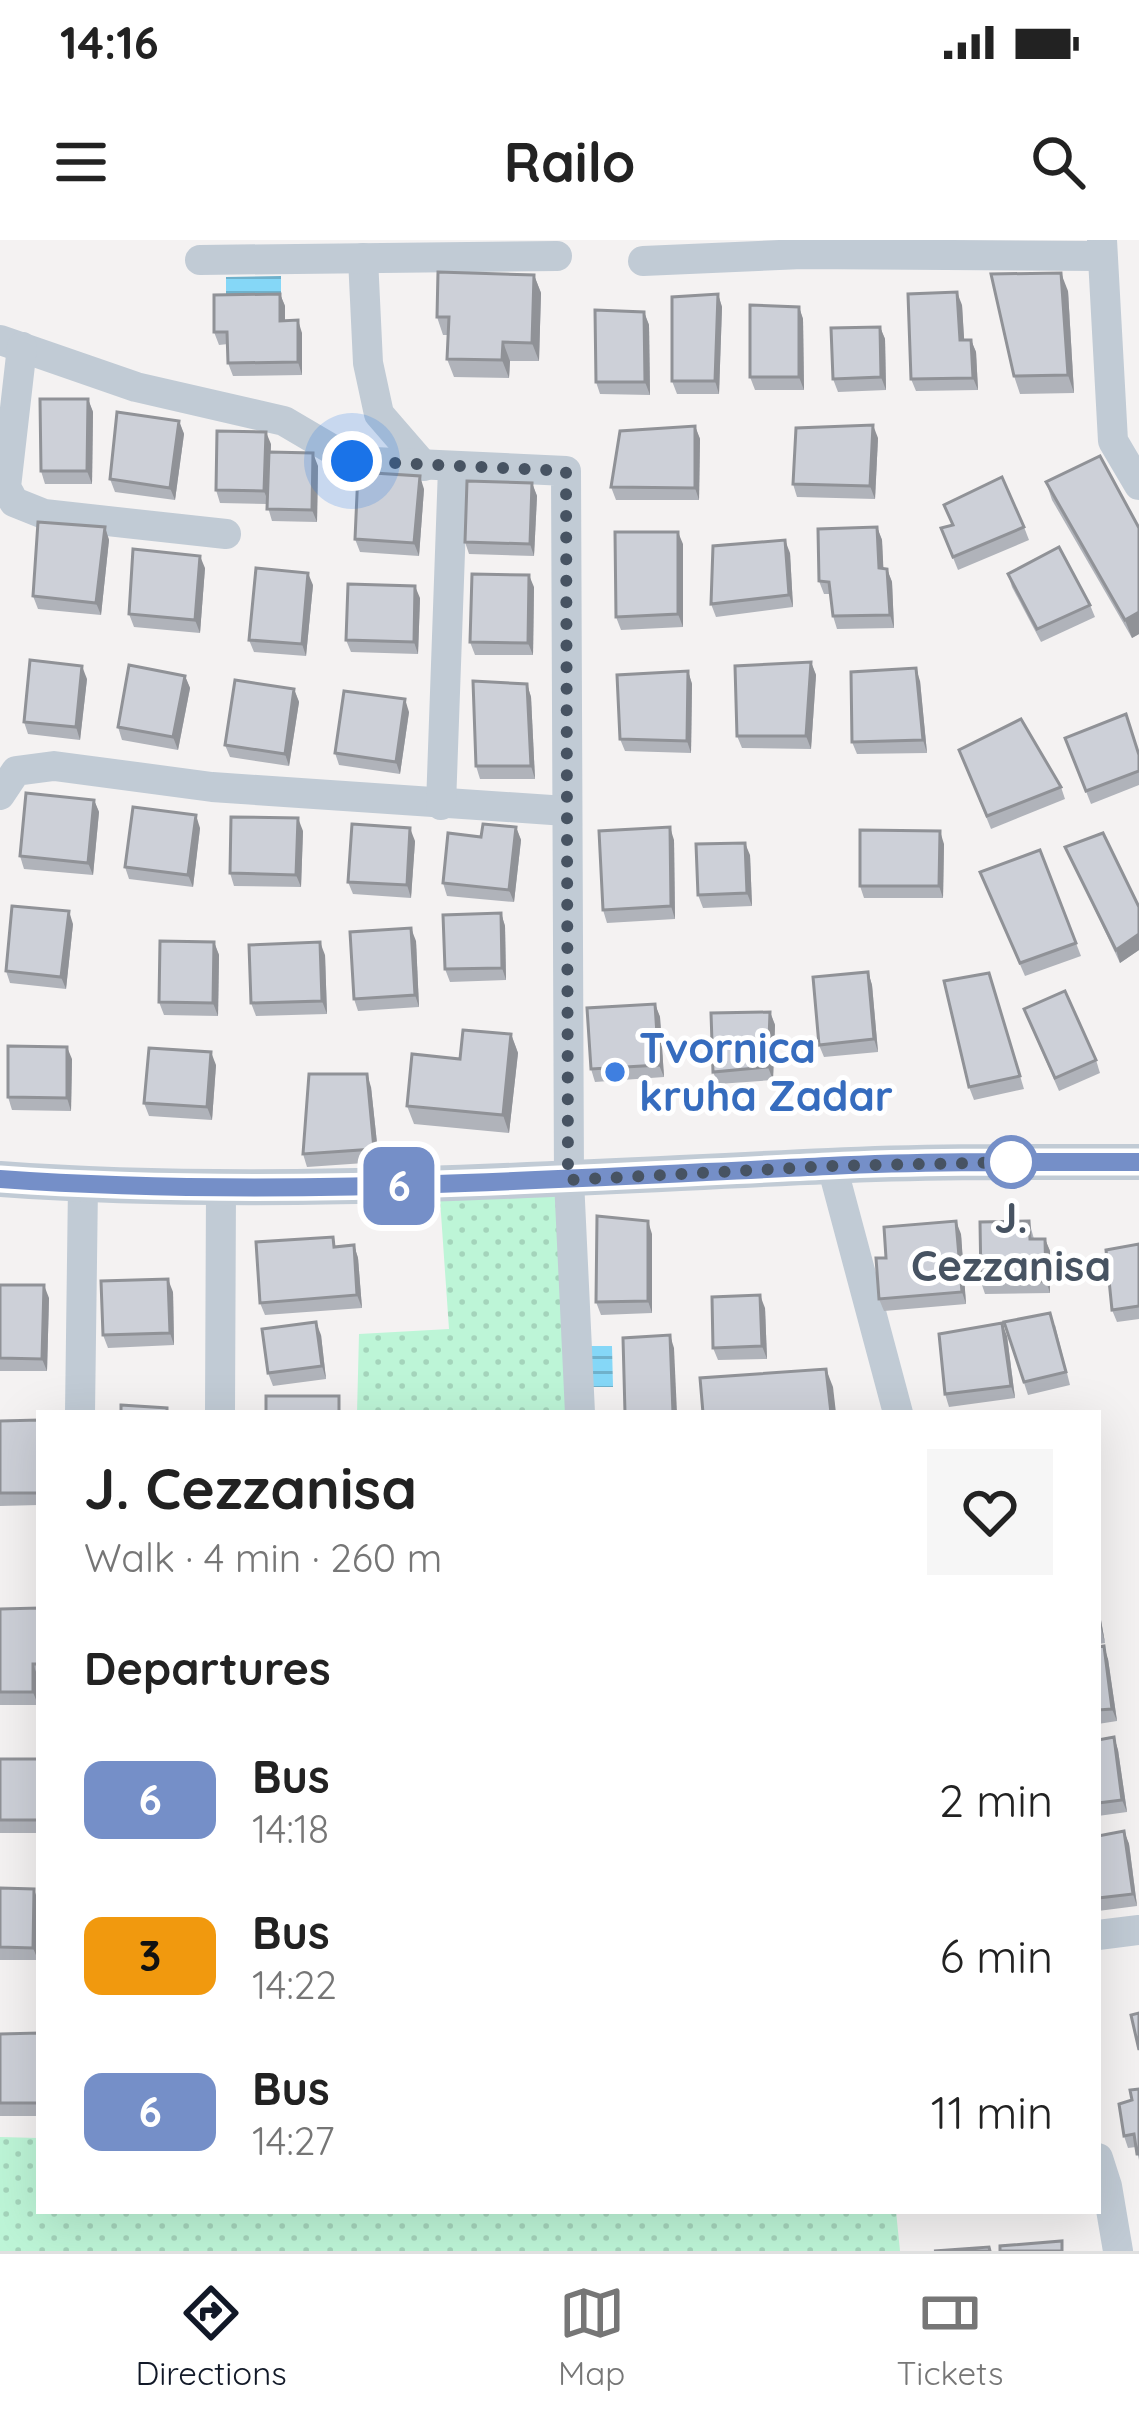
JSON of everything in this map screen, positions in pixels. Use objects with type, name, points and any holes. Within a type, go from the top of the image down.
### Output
[{"type":"street","points":[[643,261],[1101,248],[1113,441],[1139,485]]},
{"type":"street","points":[[200,260],[557,256]]},
{"type":"street","points":[[363,258],[368,363],[379,414],[439,467],[441,805]]},
{"type":"street","points":[[226,534],[44,514],[14,502],[6,487],[11,344],[136,387],[284,421],[352,461],[566,471],[568,1180],[580,1410]]},
{"type":"street","points":[[0,795],[16,771],[54,766],[212,787],[566,812]]},
{"type":"street","points":[[0,1179],[221,1188],[568,1180],[832,1166],[1139,1162]]},
{"type":"street","points":[[832,1166],[897,1410]]},
{"type":"street","points":[[80,1410],[83,1185]]},
{"type":"street","points":[[220,1410],[221,1188]]},
{"type":"street","points":[[1101,1935],[1139,1930]]},
{"type":"street","points":[[1101,2167],[1118,2251]]},
{"type":"green space","points":[[568,1180],[580,1410],[357,1410],[359,1334],[449,1329],[439,1185]]},
{"type":"green space","points":[[0,2137],[36,2138],[36,2214],[896,2214],[900,2251],[0,2251]]},
{"type":"water","points":[[281,276],[281,296],[226,297],[226,277]]},
{"type":"water","points":[[591,1346],[612,1346],[613,1387],[592,1387]]},
{"type":"building","points":[[438,272],[534,275],[532,343],[503,342],[502,360],[447,359],[449,317],[437,317]]},
{"type":"building","points":[[1061,273],[1068,375],[1014,376],[991,274]]},
{"type":"building","points":[[957,292],[960,340],[971,340],[973,378],[911,379],[908,294]]},
{"type":"building","points":[[280,294],[280,321],[298,320],[298,362],[228,363],[227,332],[214,332],[214,295]]},
{"type":"building","points":[[718,294],[715,381],[672,381],[672,297]]},
{"type":"building","points":[[750,305],[799,307],[799,377],[750,377]]},
{"type":"building","points":[[595,310],[644,312],[645,382],[596,382]]},
{"type":"building","points":[[880,327],[881,377],[833,379],[831,328]]},
{"type":"building","points":[[40,399],[88,399],[87,471],[41,471]]},
{"type":"building","points":[[117,412],[179,421],[170,488],[110,479]]},
{"type":"building","points":[[873,425],[870,486],[793,484],[796,428]]},
{"type":"building","points":[[695,426],[695,488],[611,487],[620,431]]},
{"type":"building","points":[[217,431],[266,432],[264,491],[216,490]]},
{"type":"building","points":[[269,452],[313,453],[312,510],[267,509]]},
{"type":"building","points":[[1100,456],[1139,528],[1139,612],[1125,620],[1046,482]]},
{"type":"building","points":[[358,472],[420,476],[414,543],[355,539]]},
{"type":"building","points":[[1002,477],[1024,527],[953,557],[941,528],[953,525],[944,505]]},
{"type":"building","points":[[467,481],[532,483],[530,544],[465,542]]},
{"type":"building","points":[[38,522],[105,527],[96,603],[33,596]]},
{"type":"building","points":[[877,527],[879,568],[887,569],[890,615],[833,616],[829,582],[819,581],[818,529]]},
{"type":"building","points":[[615,532],[678,532],[678,614],[616,617]]},
{"type":"building","points":[[785,540],[789,595],[711,604],[713,546]]},
{"type":"building","points":[[1059,547],[1090,605],[1037,629],[1008,574]]},
{"type":"building","points":[[133,549],[200,556],[195,620],[129,614]]},
{"type":"building","points":[[256,568],[308,573],[302,644],[249,640]]},
{"type":"building","points":[[472,574],[529,575],[528,643],[470,642]]},
{"type":"building","points":[[348,584],[415,586],[414,642],[346,640]]},
{"type":"building","points":[[30,660],[82,666],[76,727],[24,722]]},
{"type":"building","points":[[811,662],[806,736],[737,736],[735,666]]},
{"type":"building","points":[[129,665],[185,676],[173,737],[118,727]]},
{"type":"building","points":[[916,668],[923,740],[852,742],[851,672]]},
{"type":"building","points":[[688,671],[687,741],[620,739],[617,675]]},
{"type":"building","points":[[235,680],[294,689],[285,754],[225,745]]},
{"type":"building","points":[[473,681],[527,684],[531,766],[476,766]]},
{"type":"building","points":[[344,691],[405,699],[396,762],[335,753]]},
{"type":"building","points":[[1126,714],[1139,771],[1086,791],[1065,738]]},
{"type":"building","points":[[1021,719],[1061,787],[987,816],[959,750]]},
{"type":"building","points":[[26,793],[94,800],[88,863],[20,856]]},
{"type":"building","points":[[133,807],[196,815],[188,875],[125,867]]},
{"type":"building","points":[[231,817],[298,818],[296,875],[230,873]]},
{"type":"building","points":[[352,824],[410,828],[407,885],[348,882]]},
{"type":"building","points":[[483,824],[516,827],[509,890],[443,883],[448,833],[481,837]]},
{"type":"building","points":[[670,827],[671,906],[603,910],[599,831]]},
{"type":"building","points":[[860,830],[940,831],[939,886],[860,886]]},
{"type":"building","points":[[1103,833],[1139,907],[1139,934],[1116,950],[1065,847]]},
{"type":"building","points":[[745,843],[747,893],[698,895],[696,844]]},
{"type":"building","points":[[1040,850],[1076,943],[1020,963],[980,872]]},
{"type":"building","points":[[12,906],[69,911],[61,977],[6,971]]},
{"type":"building","points":[[501,913],[502,968],[445,969],[443,915]]},
{"type":"building","points":[[411,928],[415,995],[354,999],[350,932]]},
{"type":"building","points":[[160,941],[214,942],[213,1003],[159,1002]]},
{"type":"building","points":[[320,942],[322,1001],[251,1003],[249,945]]},
{"type":"building","points":[[868,972],[874,1039],[819,1045],[813,977]]},
{"type":"building","points":[[989,973],[1020,1076],[969,1087],[944,981]]},
{"type":"building","points":[[1065,991],[1096,1060],[1055,1078],[1024,1009]]},
{"type":"building","points":[[655,1004],[659,1065],[591,1069],[587,1008]]},
{"type":"building","points":[[770,1012],[768,1067],[713,1072],[711,1013]]},
{"type":"building","points":[[463,1030],[511,1034],[503,1115],[407,1106],[412,1054],[460,1059]]},
{"type":"building","points":[[8,1046],[67,1047],[67,1098],[8,1097]]},
{"type":"building","points":[[149,1048],[211,1052],[207,1107],[144,1103]]},
{"type":"building","points":[[309,1074],[367,1074],[374,1149],[303,1154]]},
{"type":"building","points":[[597,1216],[648,1221],[648,1301],[596,1302]]},
{"type":"building","points":[[956,1221],[962,1292],[879,1299],[876,1258],[886,1258],[884,1227]]},
{"type":"building","points":[[1029,1221],[1030,1239],[1045,1239],[1046,1281],[981,1282],[980,1222]]},
{"type":"building","points":[[333,1237],[334,1247],[354,1245],[357,1295],[260,1303],[256,1242]]},
{"type":"building","points":[[1139,1244],[1139,1306],[1112,1310],[1106,1250]]},
{"type":"building","points":[[168,1279],[170,1333],[103,1335],[101,1281]]},
{"type":"building","points":[[0,1285],[44,1285],[42,1359],[0,1358]]},
{"type":"building","points":[[760,1295],[762,1346],[713,1348],[712,1297]]},
{"type":"building","points":[[1050,1313],[1066,1372],[1024,1382],[1004,1322]]},
{"type":"building","points":[[316,1322],[322,1366],[268,1373],[262,1329]]},
{"type":"building","points":[[1002,1323],[1011,1386],[945,1394],[939,1334]]},
{"type":"building","points":[[670,1335],[673,1410],[625,1410],[623,1338]]},
{"type":"building","points":[[826,1369],[831,1410],[703,1410],[700,1378]]},
{"type":"building","points":[[266,1396],[339,1396],[339,1410],[266,1410]]},
{"type":"building","points":[[121,1405],[167,1408],[167,1410],[121,1410]]},
{"type":"building","points":[[36,1420],[36,1493],[0,1493],[0,1421]]},
{"type":"building","points":[[36,1608],[33,1692],[0,1692],[0,1609]]},
{"type":"building","points":[[1104,1646],[1112,1709],[1101,1710]]},
{"type":"building","points":[[1114,1737],[1122,1800],[1101,1803],[1101,1739]]},
{"type":"building","points":[[0,1759],[36,1759],[36,1820],[0,1820]]},
{"type":"building","points":[[1124,1831],[1133,1894],[1101,1898],[1101,1835]]},
{"type":"building","points":[[0,1888],[34,1889],[33,1948],[0,1947]]},
{"type":"building","points":[[1139,2013],[1139,2050],[1131,2015]]},
{"type":"building","points":[[36,2033],[36,2103],[0,2103],[0,2034]]},
{"type":"building","points":[[1139,2089],[1137,2154],[1134,2134],[1124,2136],[1119,2104],[1132,2100],[1130,2090]]},
{"type":"building","points":[[1062,2241],[1062,2251],[1000,2251],[1000,2246]]},
{"type":"building","points":[[989,2247],[990,2251],[934,2251]]},
{"type":"bus line","name":"6","points":[[0,1179],[221,1188],[439,1185],[832,1166],[1139,1162]]},
{"type":"place","name":"Tvornica kruha Zadar","points":[[615,1072]]},
{"type":"place","name":"J. Cezzanisa","points":[[1011,1162]]},
{"type":"route","points":[[352,461],[566,471],[568,1180],[1017,1162],[1011,1162]]}]
